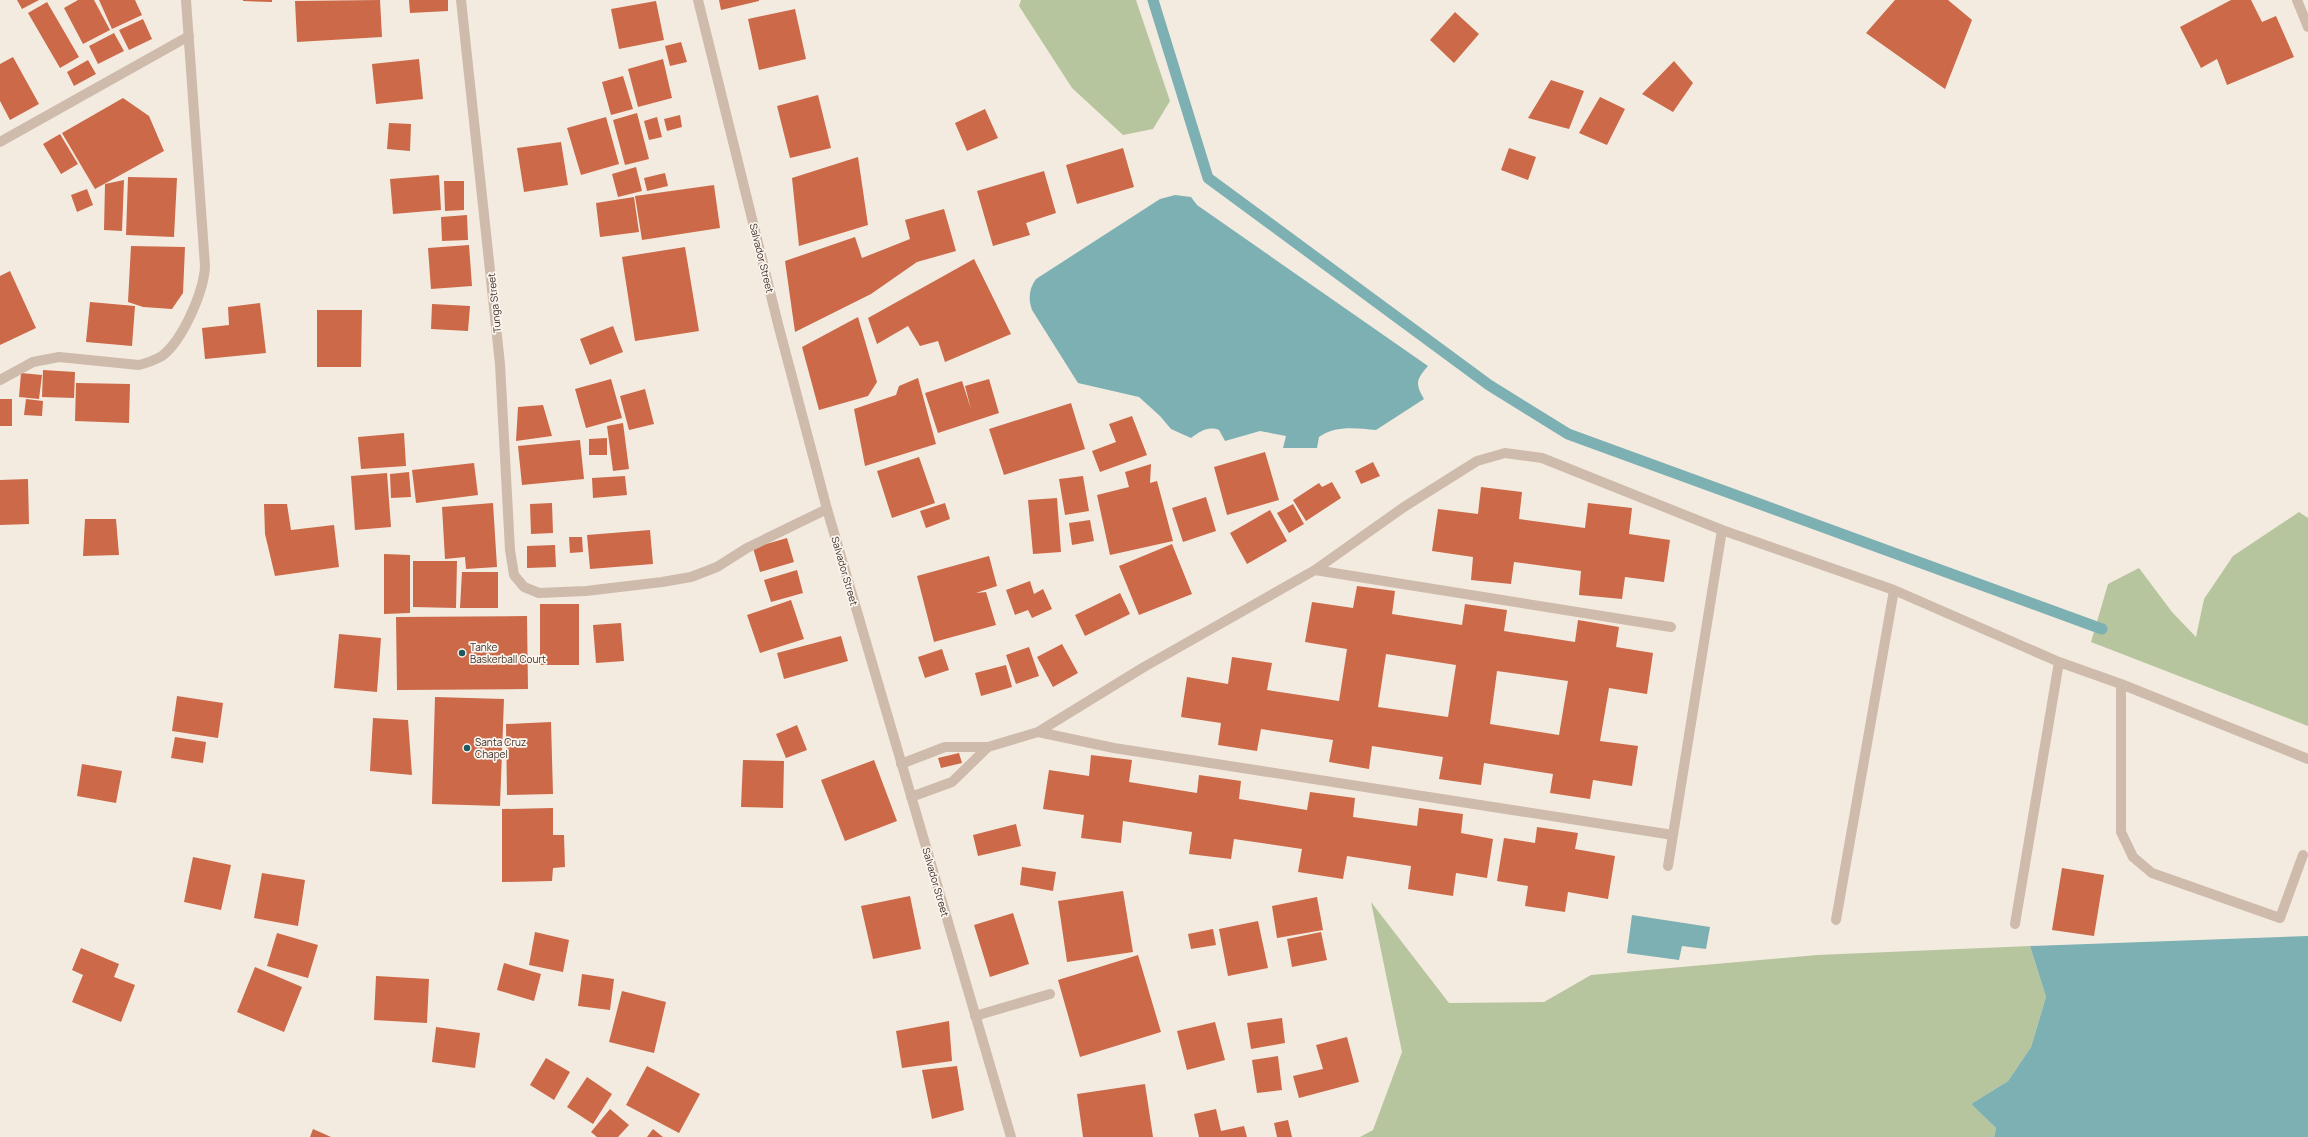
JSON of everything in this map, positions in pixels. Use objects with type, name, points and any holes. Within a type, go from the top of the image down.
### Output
[{"type":"street","points":[[0,380],[33,362],[59,357],[134,364],[147,363],[166,352],[194,309],[204,281],[205,266],[186,0]]},
{"type":"street","name":"Tunga Street","points":[[461,0],[500,364],[510,550],[514,575],[524,587],[539,593],[586,591],[691,577],[718,567],[747,548],[827,509]]},
{"type":"street","name":"Salvador Street","points":[[698,0],[776,317],[827,509],[1011,1137]]},
{"type":"street","points":[[2297,0],[2308,27]]},
{"type":"street","points":[[0,142],[189,36]]},
{"type":"street","points":[[901,764],[945,747],[988,747],[1038,732],[1144,667],[1315,570],[1404,507],[1477,461],[1505,453],[1542,458],[1722,530],[1894,590],[2059,662],[2121,684],[2308,759]]},
{"type":"street","points":[[1668,866],[1722,530]]},
{"type":"street","points":[[1315,570],[1671,627]]},
{"type":"street","points":[[1836,920],[1894,590]]},
{"type":"street","points":[[2015,924],[2059,662]]},
{"type":"street","points":[[2121,684],[2121,832],[2133,857],[2152,873],[2280,918],[2303,855]]},
{"type":"street","points":[[1038,732],[1114,748],[1673,835]]},
{"type":"street","points":[[911,797],[952,782],[988,747]]},
{"type":"street","points":[[975,1016],[1050,994]]},
{"type":"green space","points":[[1021,0],[1136,0],[1170,101],[1153,129],[1123,135],[1072,88],[1019,6]]},
{"type":"green space","points":[[2299,512],[2308,518],[2308,726],[2091,642],[2108,584],[2139,568],[2172,612],[2196,637],[2204,599],[2233,556]]},
{"type":"green space","points":[[1371,902],[1449,1003],[1544,1002],[1591,975],[1817,955],[2030,946],[2046,997],[2031,1047],[2008,1081],[1971,1104],[1996,1128],[1994,1137],[1360,1137],[1373,1130],[1402,1052]]},
{"type":"water","points":[[1175,195],[1191,197],[1197,205],[1428,366],[1419,378],[1418,382],[1419,389],[1424,399],[1376,430],[1354,428],[1339,429],[1325,433],[1319,437],[1317,448],[1283,448],[1286,436],[1260,431],[1225,441],[1219,430],[1208,429],[1201,431],[1191,438],[1171,429],[1160,416],[1139,397],[1078,383],[1032,310],[1030,294],[1036,279],[1160,199]]},
{"type":"water","points":[[1632,915],[1710,927],[1706,949],[1682,946],[1679,960],[1627,953]]},
{"type":"water","points":[[2308,936],[2308,1137],[1994,1137],[1996,1128],[1971,1104],[2008,1081],[2031,1047],[2046,997],[2030,946]]},
{"type":"building","points":[[17,0],[39,0],[22,9]]},
{"type":"building","points":[[78,0],[94,0],[110,30],[83,44],[64,8]]},
{"type":"building","points":[[99,0],[135,0],[142,15],[112,29]]},
{"type":"building","points":[[272,0],[272,2],[243,1]]},
{"type":"building","points":[[380,0],[382,37],[297,42],[295,1]]},
{"type":"building","points":[[409,0],[448,0],[448,11],[410,13]]},
{"type":"building","points":[[719,0],[759,0],[759,1],[721,10]]},
{"type":"building","points":[[1895,0],[1948,0],[1972,20],[1945,89],[1866,33]]},
{"type":"building","points":[[2231,0],[2251,0],[2262,22],[2276,16],[2294,57],[2227,85],[2217,59],[2201,68],[2180,27]]},
{"type":"building","points":[[656,1],[664,40],[619,49],[611,9]]},
{"type":"building","points":[[47,2],[79,57],[60,68],[28,13]]},
{"type":"building","points":[[795,9],[806,59],[759,70],[748,19]]},
{"type":"building","points":[[1455,12],[1479,34],[1454,63],[1430,40]]},
{"type":"building","points":[[143,19],[152,39],[129,50],[119,30]]},
{"type":"building","points":[[114,33],[124,51],[98,64],[89,46]]},
{"type":"building","points":[[681,42],[687,62],[670,66],[665,46]]},
{"type":"building","points":[[13,57],[39,104],[10,120],[0,101],[0,64]]},
{"type":"building","points":[[419,59],[423,99],[376,104],[372,64]]},
{"type":"building","points":[[663,59],[672,98],[638,107],[628,69]]},
{"type":"building","points":[[88,60],[96,74],[74,86],[67,72]]},
{"type":"building","points":[[1674,61],[1693,83],[1673,112],[1642,94]]},
{"type":"building","points":[[623,76],[633,109],[611,115],[602,82]]},
{"type":"building","points":[[1551,80],[1584,91],[1569,129],[1528,118]]},
{"type":"building","points":[[818,95],[831,148],[790,158],[777,106]]},
{"type":"building","points":[[1600,97],[1625,109],[1607,145],[1579,133]]},
{"type":"building","points":[[123,98],[149,116],[164,151],[95,189],[62,133]]},
{"type":"building","points":[[985,109],[998,138],[967,151],[955,123]]},
{"type":"building","points":[[637,113],[649,159],[625,165],[613,120]]},
{"type":"building","points":[[680,115],[682,127],[667,131],[664,119]]},
{"type":"building","points":[[606,117],[619,164],[581,175],[567,128]]},
{"type":"building","points":[[657,117],[662,137],[649,140],[644,121]]},
{"type":"building","points":[[389,123],[411,124],[410,151],[387,149]]},
{"type":"building","points":[[60,134],[78,164],[61,174],[43,144]]},
{"type":"building","points":[[561,142],[568,185],[524,192],[517,148]]},
{"type":"building","points":[[1123,148],[1134,187],[1077,204],[1066,165]]},
{"type":"building","points":[[1509,148],[1536,157],[1528,180],[1501,170]]},
{"type":"building","points":[[858,157],[868,225],[799,246],[792,178]]},
{"type":"building","points":[[636,167],[642,191],[618,197],[612,174]]},
{"type":"building","points":[[1044,171],[1056,213],[1026,223],[1030,235],[993,246],[977,191]]},
{"type":"building","points":[[665,173],[668,186],[647,191],[644,178]]},
{"type":"building","points":[[439,175],[441,210],[393,214],[390,179]]},
{"type":"building","points":[[128,177],[177,178],[174,237],[126,235]]},
{"type":"building","points":[[124,180],[122,231],[104,230],[105,184]]},
{"type":"building","points":[[444,181],[464,181],[464,210],[445,211]]},
{"type":"building","points":[[714,185],[720,228],[642,240],[635,196]]},
{"type":"building","points":[[87,189],[93,205],[77,212],[71,195]]},
{"type":"building","points":[[634,197],[639,232],[600,237],[596,203]]},
{"type":"building","points":[[944,209],[956,251],[917,262],[871,294],[795,332],[785,261],[855,237],[862,258],[910,239],[905,220]]},
{"type":"building","points":[[467,215],[468,240],[442,241],[441,217]]},
{"type":"building","points":[[469,245],[472,286],[431,289],[428,248]]},
{"type":"building","points":[[131,246],[185,247],[183,293],[172,309],[143,307],[128,302]]},
{"type":"building","points":[[685,247],[699,331],[635,341],[622,257]]},
{"type":"building","points":[[974,259],[1011,334],[945,362],[938,341],[920,346],[908,326],[877,344],[868,318]]},
{"type":"building","points":[[10,271],[36,328],[0,345],[0,276]]},
{"type":"building","points":[[90,302],[135,306],[132,346],[86,342]]},
{"type":"building","points":[[260,303],[266,353],[205,359],[202,328],[229,325],[228,307]]},
{"type":"building","points":[[432,304],[470,306],[468,331],[431,329]]},
{"type":"building","points":[[317,310],[362,310],[361,367],[317,367]]},
{"type":"building","points":[[858,317],[877,382],[868,396],[819,410],[802,347]]},
{"type":"building","points":[[613,326],[623,352],[590,365],[580,339]]},
{"type":"building","points":[[43,370],[75,372],[74,398],[42,397]]},
{"type":"building","points":[[21,373],[42,375],[39,399],[19,397]]},
{"type":"building","points":[[918,378],[936,444],[865,466],[854,409],[896,395],[899,386]]},
{"type":"building","points":[[611,379],[622,418],[586,428],[575,389]]},
{"type":"building","points":[[989,379],[999,413],[938,433],[925,393],[962,381],[971,409],[965,386]]},
{"type":"building","points":[[76,383],[130,384],[129,423],[75,421]]},
{"type":"building","points":[[645,389],[654,424],[629,430],[620,396]]},
{"type":"building","points":[[0,399],[12,399],[12,426],[0,426]]},
{"type":"building","points":[[26,399],[43,401],[42,416],[24,415]]},
{"type":"building","points":[[1071,403],[1085,449],[1004,475],[989,429]]},
{"type":"building","points":[[543,405],[552,436],[516,441],[518,407]]},
{"type":"building","points":[[1132,416],[1147,455],[1100,472],[1092,451],[1116,442],[1109,424]]},
{"type":"building","points":[[623,423],[629,469],[613,471],[607,426]]},
{"type":"building","points":[[404,433],[406,466],[361,469],[358,437]]},
{"type":"building","points":[[607,438],[607,455],[589,455],[589,439]]},
{"type":"building","points":[[580,440],[584,479],[522,485],[518,446]]},
{"type":"building","points":[[1265,452],[1279,500],[1227,515],[1214,467]]},
{"type":"building","points":[[919,457],[935,503],[892,518],[877,471]]},
{"type":"building","points":[[1373,462],[1380,476],[1361,484],[1355,471]]},
{"type":"building","points":[[474,463],[478,495],[416,503],[412,470]]},
{"type":"building","points":[[1151,464],[1150,483],[1157,481],[1173,541],[1110,555],[1097,495],[1129,487],[1125,472]]},
{"type":"building","points":[[409,472],[411,497],[391,498],[390,474]]},
{"type":"building","points":[[387,473],[391,527],[355,530],[351,476]]},
{"type":"building","points":[[625,476],[627,495],[593,498],[592,478]]},
{"type":"building","points":[[1083,476],[1089,511],[1065,515],[1059,479]]},
{"type":"building","points":[[28,479],[29,524],[0,525],[0,480]]},
{"type":"building","points":[[1332,482],[1341,498],[1306,521],[1293,500],[1319,483],[1322,487]]},
{"type":"building","points":[[1481,487],[1522,492],[1519,519],[1585,528],[1588,503],[1632,508],[1629,534],[1670,540],[1664,582],[1625,577],[1622,599],[1579,595],[1581,571],[1514,562],[1511,584],[1471,580],[1473,557],[1432,551],[1438,509],[1478,514]]},
{"type":"building","points":[[1206,497],[1216,531],[1183,542],[1172,508]]},
{"type":"building","points":[[1057,498],[1061,552],[1033,554],[1028,500]]},
{"type":"building","points":[[493,503],[497,567],[466,569],[465,557],[445,559],[442,507]]},
{"type":"building","points":[[552,503],[553,533],[531,534],[530,504]]},
{"type":"building","points":[[945,503],[950,519],[926,528],[920,511]]},
{"type":"building","points":[[264,504],[287,504],[291,530],[334,525],[339,567],[275,576],[265,534]]},
{"type":"building","points":[[1293,504],[1304,524],[1289,533],[1277,513]]},
{"type":"building","points":[[1270,510],[1287,541],[1247,564],[1230,533]]},
{"type":"building","points":[[85,519],[116,519],[119,555],[83,556]]},
{"type":"building","points":[[1090,520],[1094,541],[1072,545],[1069,523]]},
{"type":"building","points":[[650,530],[653,564],[590,569],[587,535]]},
{"type":"building","points":[[569,537],[582,537],[583,552],[570,553]]},
{"type":"building","points":[[787,538],[794,562],[760,572],[753,548]]},
{"type":"building","points":[[1172,544],[1192,594],[1139,615],[1119,566]]},
{"type":"building","points":[[555,545],[556,567],[527,568],[527,546]]},
{"type":"building","points":[[384,554],[410,555],[410,613],[384,614]]},
{"type":"building","points":[[989,556],[997,586],[976,593],[986,592],[996,625],[934,642],[917,576]]},
{"type":"building","points":[[413,561],[457,561],[456,608],[413,607]]},
{"type":"building","points":[[797,570],[803,593],[771,602],[764,580]]},
{"type":"building","points":[[462,572],[498,572],[498,608],[460,608]]},
{"type":"building","points":[[1030,581],[1034,594],[1043,589],[1052,609],[1032,618],[1028,610],[1015,615],[1006,590]]},
{"type":"building","points":[[1357,586],[1395,591],[1392,614],[1462,625],[1465,604],[1507,610],[1504,631],[1575,642],[1578,620],[1619,627],[1616,647],[1653,653],[1647,694],[1609,688],[1600,741],[1638,746],[1632,786],[1593,780],[1590,799],[1550,793],[1553,774],[1484,763],[1481,785],[1439,779],[1443,757],[1372,746],[1369,769],[1329,762],[1333,740],[1261,729],[1257,751],[1218,745],[1221,723],[1181,717],[1187,677],[1228,684],[1232,657],[1272,663],[1267,690],[1339,701],[1347,649],[1305,642],[1312,602],[1353,608]],"holes":[[[1386,654],[1456,665],[1448,717],[1378,707]],[[1497,671],[1568,681],[1559,735],[1490,724]]]},
{"type":"building","points":[[1120,593],[1130,614],[1085,636],[1075,615]]},
{"type":"building","points":[[791,600],[804,639],[760,653],[747,615]]},
{"type":"building","points":[[540,604],[579,604],[579,665],[540,665]]},
{"type":"building","name":"Tanke Baskerball Court","points":[[527,616],[528,689],[397,690],[396,617]]},
{"type":"building","points":[[621,623],[624,661],[596,663],[593,625]]},
{"type":"building","points":[[339,634],[381,638],[377,692],[334,688]]},
{"type":"building","points":[[841,636],[848,661],[784,679],[777,653]]},
{"type":"building","points":[[1062,644],[1078,673],[1053,687],[1037,657]]},
{"type":"building","points":[[1029,647],[1039,676],[1016,684],[1006,655]]},
{"type":"building","points":[[942,649],[949,670],[925,678],[918,657]]},
{"type":"building","points":[[1006,665],[1012,687],[981,696],[975,673]]},
{"type":"building","points":[[177,696],[223,703],[218,738],[172,731]]},
{"type":"building","points":[[435,697],[504,699],[500,806],[432,804]]},
{"type":"building","points":[[373,718],[408,720],[412,775],[370,771]]},
{"type":"building","points":[[551,722],[553,794],[507,795],[506,724]]},
{"type":"building","points":[[797,725],[807,750],[786,758],[776,734]]},
{"type":"building","points":[[175,737],[206,742],[203,763],[171,758]]},
{"type":"building","points":[[959,753],[962,763],[941,768],[938,758]]},
{"type":"building","points":[[1091,755],[1132,760],[1129,782],[1197,793],[1199,775],[1241,781],[1239,799],[1307,810],[1310,792],[1355,798],[1353,817],[1417,826],[1419,808],[1463,814],[1461,833],[1493,839],[1487,878],[1456,873],[1453,896],[1408,889],[1411,866],[1347,856],[1343,879],[1298,872],[1302,849],[1234,839],[1231,859],[1189,854],[1192,832],[1123,821],[1121,843],[1081,838],[1084,815],[1043,809],[1049,770],[1089,776]]},
{"type":"building","points":[[743,760],[784,761],[783,808],[741,807]]},
{"type":"building","points":[[874,760],[897,821],[845,841],[821,780]]},
{"type":"building","points":[[82,764],[122,771],[116,803],[77,796]]},
{"type":"building","points":[[553,808],[553,835],[564,835],[565,867],[553,868],[552,881],[502,882],[502,809]]},
{"type":"building","points":[[1016,824],[1021,846],[978,856],[973,835]]},
{"type":"building","points":[[1537,827],[1578,833],[1575,849],[1615,856],[1608,899],[1568,892],[1565,912],[1525,906],[1528,886],[1497,881],[1504,838],[1535,843]]},
{"type":"building","points":[[193,857],[231,865],[221,910],[184,902]]},
{"type":"building","points":[[1022,867],[1056,872],[1053,891],[1020,885]]},
{"type":"building","points":[[2062,868],[2104,875],[2094,936],[2052,930]]},
{"type":"building","points":[[262,873],[305,880],[298,926],[254,918]]},
{"type":"building","points":[[1123,891],[1133,952],[1067,962],[1058,901]]},
{"type":"building","points":[[910,896],[921,949],[873,959],[861,906]]},
{"type":"building","points":[[1317,897],[1323,930],[1277,938],[1272,906]]},
{"type":"building","points":[[1013,913],[1029,964],[990,977],[974,925]]},
{"type":"building","points":[[1258,921],[1268,968],[1228,976],[1219,929]]},
{"type":"building","points":[[1213,929],[1216,945],[1191,949],[1188,934]]},
{"type":"building","points":[[535,932],[569,940],[563,972],[529,965]]},
{"type":"building","points":[[1321,932],[1327,960],[1292,967],[1287,939]]},
{"type":"building","points":[[277,933],[318,945],[308,978],[267,966]]},
{"type":"building","points":[[81,948],[119,964],[114,977],[135,985],[121,1022],[72,1002],[83,975],[72,970]]},
{"type":"building","points":[[1138,955],[1161,1032],[1080,1057],[1058,980]]},
{"type":"building","points":[[504,963],[541,974],[534,1001],[497,990]]},
{"type":"building","points":[[255,967],[302,987],[284,1032],[237,1012]]},
{"type":"building","points":[[582,974],[614,979],[610,1010],[578,1006]]},
{"type":"building","points":[[376,976],[429,979],[427,1023],[374,1020]]},
{"type":"building","points":[[622,991],[666,1002],[654,1053],[609,1042]]},
{"type":"building","points":[[1282,1018],[1285,1043],[1251,1049],[1247,1023]]},
{"type":"building","points":[[949,1021],[952,1061],[902,1068],[896,1031]]},
{"type":"building","points":[[1215,1022],[1225,1060],[1187,1070],[1177,1031]]},
{"type":"building","points":[[436,1027],[480,1033],[475,1068],[432,1062]]},
{"type":"building","points":[[1347,1037],[1359,1082],[1299,1098],[1293,1076],[1323,1069],[1316,1045]]},
{"type":"building","points":[[1278,1056],[1282,1090],[1257,1093],[1252,1060]]},
{"type":"building","points":[[546,1058],[570,1072],[554,1100],[530,1085]]},
{"type":"building","points":[[647,1066],[700,1094],[679,1133],[626,1105]]},
{"type":"building","points":[[957,1066],[964,1110],[932,1119],[922,1070]]},
{"type":"building","points":[[587,1077],[612,1094],[593,1124],[567,1107]]},
{"type":"building","points":[[1145,1084],[1153,1137],[1083,1137],[1077,1094]]},
{"type":"building","points":[[610,1109],[629,1125],[618,1137],[597,1137],[591,1132]]},
{"type":"building","points":[[1216,1109],[1221,1131],[1244,1126],[1247,1137],[1199,1137],[1194,1114]]},
{"type":"building","points":[[1288,1120],[1292,1137],[1277,1137],[1274,1123]]},
{"type":"building","points":[[313,1129],[331,1137],[310,1137]]},
{"type":"building","points":[[653,1129],[663,1137],[647,1137]]},
{"type":"waterway","points":[[1153,0],[1208,178],[1489,385],[1568,434],[2102,629]]},
{"type":"place","name":"Tanke Baskerball Court","points":[[462,653]]},
{"type":"place","name":"Santa Cruz Chapel","points":[[467,748]]}]
